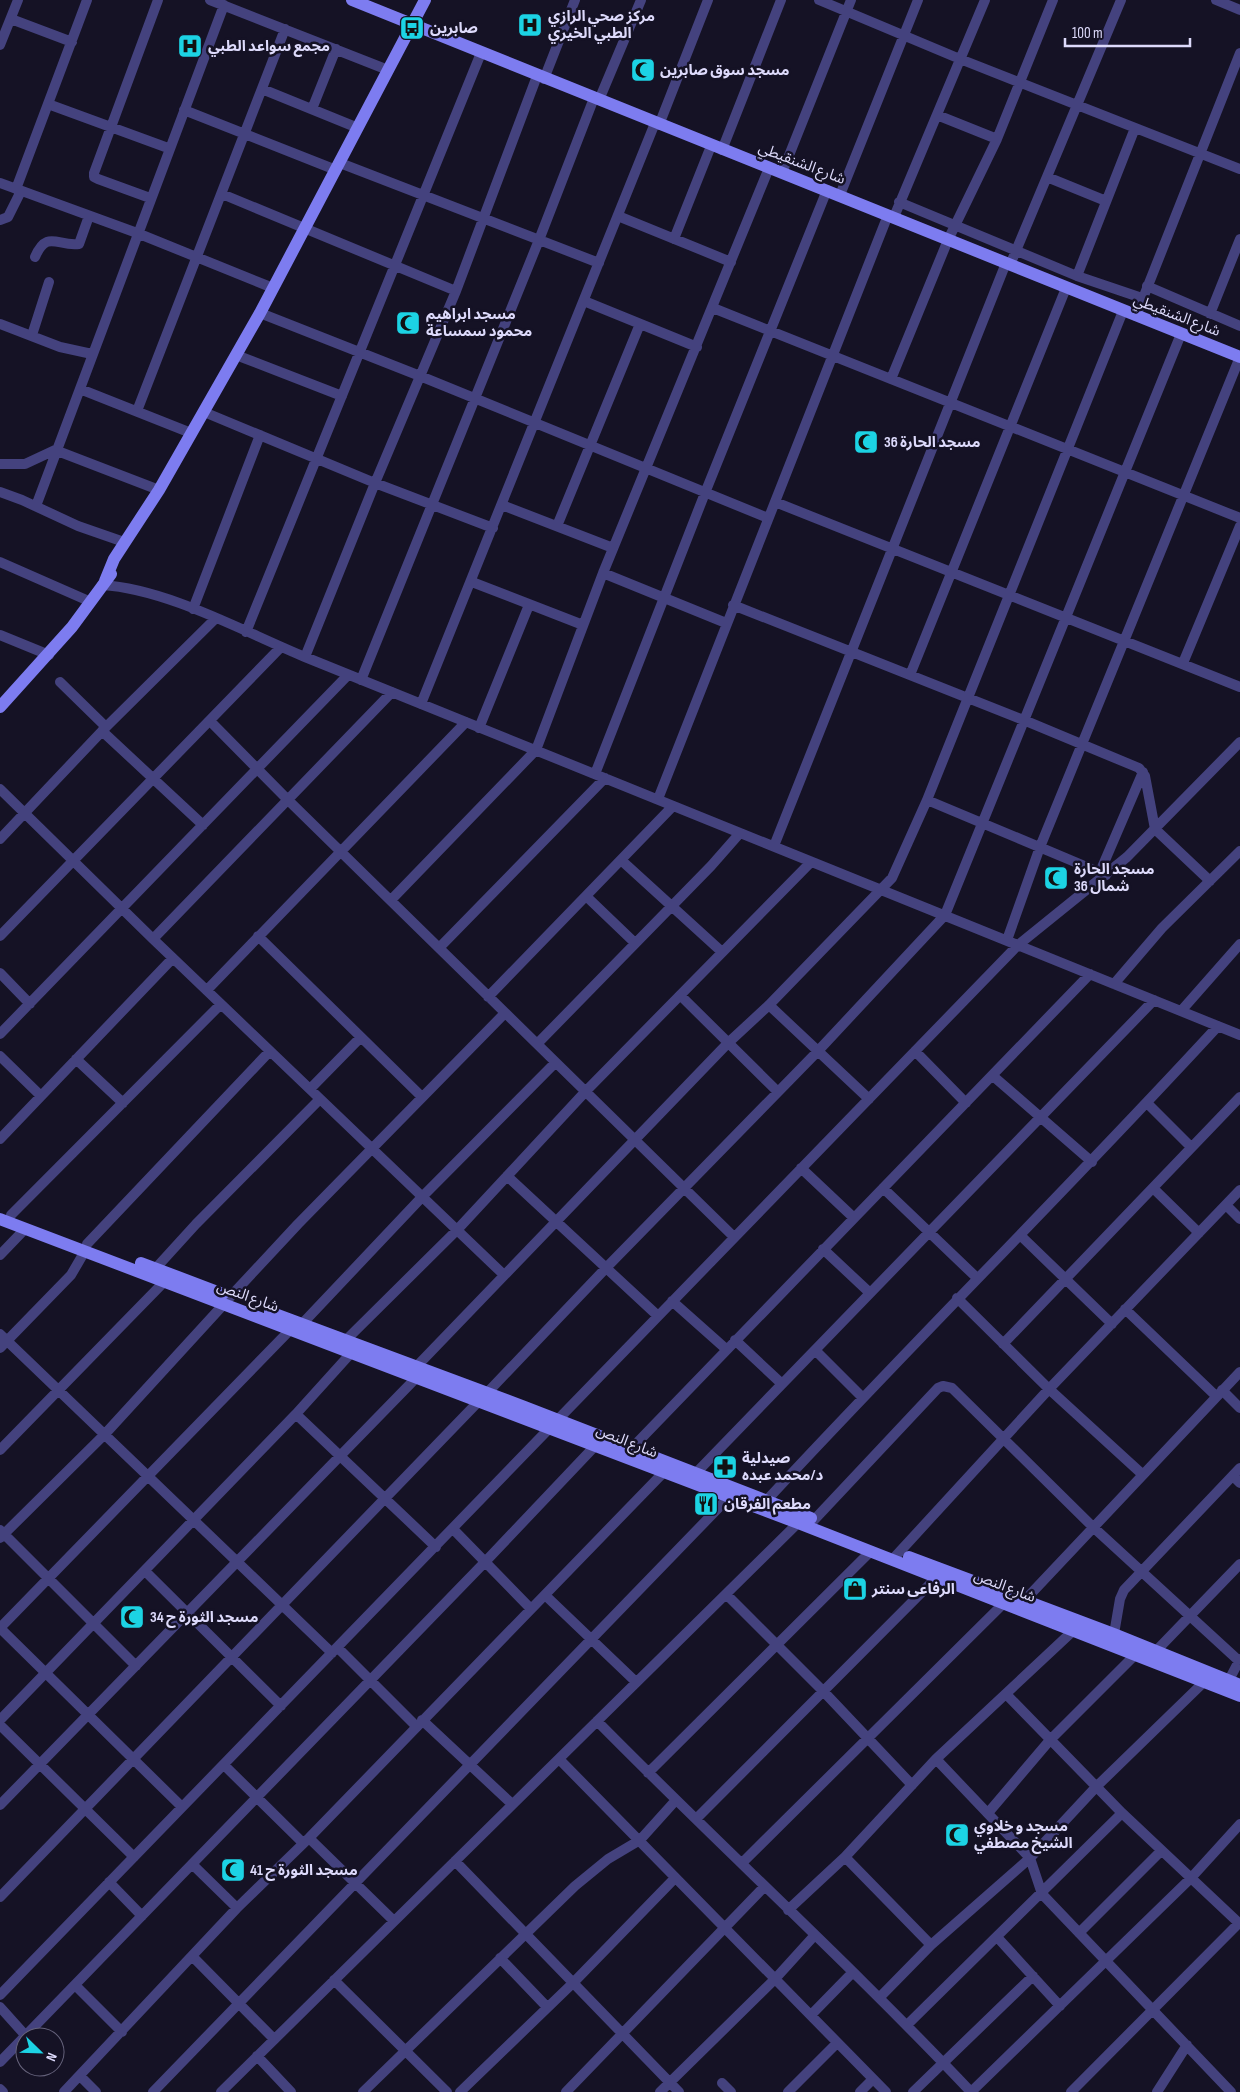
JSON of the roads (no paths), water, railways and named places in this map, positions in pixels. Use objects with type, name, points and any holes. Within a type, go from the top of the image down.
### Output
[{"type":"main road","points":[[104,583],[110,566],[159,490],[274,288],[425,0]]},
{"type":"main road","name":"شارع الشنقيطي","points":[[359,1],[411,25],[716,148],[828,190],[1240,357]]},
{"type":"main road","points":[[1,705],[49,655],[91,602],[131,545],[146,512]]},
{"type":"main road","name":"شارع النص","points":[[4,1215],[164,1282],[227,1300]]},
{"type":"main road","name":"شارع النص","points":[[4,1215],[25,1229],[155,1269],[227,1300],[296,1326],[352,1352],[417,1372]]},
{"type":"main road","name":"شارع النص","points":[[296,1326],[346,1340],[417,1372],[553,1424],[631,1449],[766,1501],[814,1520],[937,1577],[1075,1629],[1240,1696]]},
{"type":"main road","name":"شارع النص","points":[[553,1424],[594,1446],[663,1473],[798,1522],[871,1551],[895,1556],[1114,1634],[1234,1683]]},
{"type":"street","points":[[0,45],[18,0]]},
{"type":"street","points":[[0,220],[8,217],[87,0]]},
{"type":"street","points":[[150,198],[94,177],[110,126],[158,0]]},
{"type":"street","points":[[210,0],[388,70]]},
{"type":"street","points":[[236,10],[240,0]]},
{"type":"street","points":[[305,657],[375,483],[456,291],[540,77],[575,0]]},
{"type":"street","points":[[361,680],[597,99],[641,0]]},
{"type":"street","points":[[420,704],[472,582],[534,422],[708,0]]},
{"type":"street","points":[[674,239],[780,0]]},
{"type":"street","points":[[819,0],[960,59],[1240,169]]},
{"type":"street","points":[[782,173],[851,0]]},
{"type":"street","points":[[840,196],[918,0]]},
{"type":"street","points":[[658,799],[832,356],[891,216],[900,202],[985,0]]},
{"type":"street","points":[[891,379],[948,240],[997,138],[1053,0]]},
{"type":"street","points":[[774,846],[949,402],[1008,264],[1016,250],[1121,0]]},
{"type":"street","points":[[1216,0],[1240,10]]},
{"type":"street","points":[[36,506],[55,450],[80,389],[168,148],[224,6]]},
{"type":"street","points":[[10,19],[72,42]]},
{"type":"street","points":[[137,411],[285,29]]},
{"type":"street","points":[[312,109],[336,49]]},
{"type":"street","points":[[246,632],[481,53]]},
{"type":"street","points":[[1136,316],[1240,53]]},
{"type":"street","points":[[262,89],[358,128]]},
{"type":"street","points":[[48,104],[168,148]]},
{"type":"street","points":[[184,110],[338,167],[424,196],[599,263]]},
{"type":"street","points":[[937,115],[997,138]]},
{"type":"street","points":[[1077,276],[1135,128]]},
{"type":"street","points":[[391,900],[536,750],[613,548],[769,168]]},
{"type":"street","points":[[1047,177],[1106,201]]},
{"type":"street","points":[[0,183],[137,233],[274,288]]},
{"type":"street","points":[[595,774],[705,493],[828,190]]},
{"type":"street","points":[[222,194],[456,291]]},
{"type":"street","points":[[900,202],[1077,276],[1142,298]]},
{"type":"street","points":[[35,257],[39,248],[46,242],[59,241],[79,244],[89,216]]},
{"type":"street","points":[[618,216],[731,262]]},
{"type":"street","points":[[1210,314],[1240,239]]},
{"type":"street","points":[[32,335],[48,282]]},
{"type":"street","points":[[1147,286],[1240,326]]},
{"type":"street","points":[[910,675],[1066,288]]},
{"type":"street","points":[[584,301],[696,347]]},
{"type":"street","points":[[712,308],[1011,425],[1068,450],[1240,518]]},
{"type":"street","points":[[0,1805],[341,1457],[503,1274],[728,1043],[882,890],[897,869],[927,800],[1124,311]]},
{"type":"street","points":[[260,313],[768,518]]},
{"type":"street","points":[[0,324],[60,347],[92,354]]},
{"type":"street","points":[[557,526],[640,324]]},
{"type":"street","points":[[0,1897],[605,1269],[686,1189],[818,1052],[945,915],[1026,721],[1124,472],[1181,334]]},
{"type":"street","points":[[236,355],[342,396]]},
{"type":"street","points":[[1007,940],[1040,846],[1240,357]]},
{"type":"street","points":[[80,389],[191,433]]},
{"type":"street","points":[[204,412],[375,483],[493,528]]},
{"type":"street","points":[[193,609],[260,436]]},
{"type":"street","points":[[0,464],[25,464],[55,450],[159,490]]},
{"type":"street","points":[[0,492],[36,506],[78,526],[124,542]]},
{"type":"street","points":[[775,502],[1240,686]]},
{"type":"street","points":[[502,505],[613,548]]},
{"type":"street","points":[[1183,663],[1240,526]]},
{"type":"street","points":[[0,562],[91,602]]},
{"type":"street","points":[[603,573],[726,623]]},
{"type":"street","points":[[472,582],[583,625]]},
{"type":"street","points":[[104,583],[140,591],[193,609],[420,704],[1240,1034]]},
{"type":"street","points":[[480,728],[529,605]]},
{"type":"street","points":[[733,605],[1083,744],[1143,772]]},
{"type":"street","points":[[0,840],[104,729],[215,619]]},
{"type":"street","points":[[0,635],[49,655]]},
{"type":"street","points":[[0,936],[280,647]]},
{"type":"street","points":[[0,1034],[258,770],[348,674]]},
{"type":"street","points":[[60,682],[152,779],[203,825]]},
{"type":"street","points":[[153,939],[392,692]]},
{"type":"street","points":[[210,721],[488,997],[538,1044],[555,1063],[586,1091],[734,1237]]},
{"type":"street","points":[[207,990],[466,722]]},
{"type":"street","points":[[0,1994],[436,1547],[1018,945],[1155,828],[1240,742]]},
{"type":"street","points":[[1143,772],[1155,828],[1210,881]]},
{"type":"street","points":[[1103,873],[1143,772]]},
{"type":"street","points":[[439,948],[605,778]]},
{"type":"street","points":[[0,789],[73,862],[503,1274]]},
{"type":"street","points":[[927,800],[1103,873]]},
{"type":"street","points":[[488,997],[587,897],[673,806]]},
{"type":"street","points":[[538,1044],[740,833]]},
{"type":"street","points":[[1114,984],[1162,928],[1240,851]]},
{"type":"street","points":[[621,860],[722,952]]},
{"type":"street","points":[[346,1340],[457,1230],[586,1091],[811,862]]},
{"type":"street","points":[[587,897],[635,943]]},
{"type":"street","points":[[258,936],[422,1097]]},
{"type":"street","points":[[1181,1010],[1240,944]]},
{"type":"street","points":[[0,1138],[174,958]]},
{"type":"street","points":[[0,973],[30,1004]]},
{"type":"street","points":[[631,1449],[1090,974]]},
{"type":"street","points":[[681,996],[778,1092]]},
{"type":"street","points":[[695,1474],[1154,1000]]},
{"type":"street","points":[[4,1215],[123,1103],[221,1004]]},
{"type":"street","points":[[769,1004],[869,1099]]},
{"type":"street","points":[[136,1666],[1,1534],[105,1434],[227,1300],[372,1148],[505,1013]]},
{"type":"street","points":[[766,1501],[957,1298],[1092,1162],[1218,1026]]},
{"type":"street","points":[[310,1089],[360,1038]]},
{"type":"street","points":[[270,1050],[86,1248],[71,1275],[2,1341],[60,1391],[149,1475],[281,1606],[512,1804]]},
{"type":"street","points":[[915,1051],[966,1103]]},
{"type":"street","points":[[0,1056],[41,1096]]},
{"type":"street","points":[[76,1059],[123,1103]]},
{"type":"street","points":[[182,1806],[0,1628],[555,1063]]},
{"type":"street","points":[[993,1076],[1092,1162]]},
{"type":"street","points":[[1003,1344],[1240,1097]]},
{"type":"street","points":[[155,1269],[196,1224],[320,1100]]},
{"type":"street","points":[[1147,1104],[1191,1147]]},
{"type":"street","points":[[801,1168],[854,1218]]},
{"type":"street","points":[[507,1176],[605,1269],[658,1316]]},
{"type":"street","points":[[882,1188],[977,1278]]},
{"type":"street","points":[[1153,1188],[1199,1233]]},
{"type":"street","points":[[895,1556],[1125,1309],[1240,1190]]},
{"type":"street","points":[[1226,1206],[1240,1219]]},
{"type":"street","points":[[0,1255],[25,1229]]},
{"type":"street","points":[[1020,1234],[1112,1324]]},
{"type":"street","points":[[823,1249],[870,1293]]},
{"type":"street","points":[[0,1450],[60,1391],[164,1282]]},
{"type":"street","points":[[957,1298],[1050,1389],[1142,1474]]},
{"type":"street","points":[[672,1301],[726,1349]]},
{"type":"street","points":[[1125,1309],[1219,1393],[1240,1408]]},
{"type":"street","points":[[735,1340],[782,1384]]},
{"type":"street","points":[[815,1350],[862,1397]]},
{"type":"street","points":[[0,1720],[145,1571],[193,1518],[296,1414],[352,1352]]},
{"type":"street","points":[[1024,1601],[1092,1526],[1240,1372]]},
{"type":"street","points":[[814,1520],[943,1386],[952,1388],[1003,1441],[1092,1526],[1239,1660],[1234,1683]]},
{"type":"street","points":[[296,1414],[436,1547]]},
{"type":"street","points":[[35,2027],[485,1562],[594,1446]]},
{"type":"street","points":[[64,2092],[238,1908],[306,1841],[663,1473]]},
{"type":"street","points":[[1114,1634],[1120,1599],[1124,1590],[1141,1570],[1238,1476]]},
{"type":"street","points":[[153,2092],[728,1497]]},
{"type":"street","points":[[221,2092],[798,1522]]},
{"type":"street","points":[[453,1529],[531,1609]]},
{"type":"street","points":[[648,1773],[871,1551]]},
{"type":"street","points":[[1156,1651],[1240,1564]]},
{"type":"street","points":[[145,1571],[281,1706]]},
{"type":"street","points":[[696,1819],[937,1577]]},
{"type":"street","points":[[726,1594],[912,1784]]},
{"type":"street","points":[[545,1595],[636,1682]]},
{"type":"street","points":[[742,1863],[1004,1603]]},
{"type":"street","points":[[788,1910],[845,1857],[936,1760],[1075,1629]]},
{"type":"street","points":[[988,1813],[1050,1740],[1136,1654]]},
{"type":"street","points":[[880,1997],[931,1945],[1030,1858],[1096,1787],[1205,1681]]},
{"type":"street","points":[[1006,1694],[1122,1813],[1240,1923],[1070,2092]]},
{"type":"street","points":[[597,1721],[648,1773],[766,1886],[814,1936],[880,1997],[971,2092],[1191,1878],[1240,1824]]},
{"type":"street","points":[[0,1725],[134,1857]]},
{"type":"street","points":[[559,1759],[886,2092]]},
{"type":"street","points":[[936,1760],[1030,1858],[1042,1894],[1154,2009],[1231,2092]]},
{"type":"street","points":[[224,1765],[256,1798],[354,1882],[394,1921]]},
{"type":"street","points":[[363,2092],[575,1886],[608,1859],[640,1840],[676,1800]]},
{"type":"street","points":[[907,2025],[1042,1894],[1122,1813]]},
{"type":"street","points":[[1079,1933],[1161,1851]]},
{"type":"street","points":[[845,1857],[931,1945]]},
{"type":"street","points":[[455,1861],[679,2092]]},
{"type":"street","points":[[192,1864],[238,1908]]},
{"type":"street","points":[[460,2092],[573,1982],[675,1878]]},
{"type":"street","points":[[110,1882],[142,1916]]},
{"type":"street","points":[[566,2092],[766,1886]]},
{"type":"street","points":[[660,2092],[775,1979],[814,1936]]},
{"type":"street","points":[[997,1938],[1060,2006]]},
{"type":"street","points":[[192,1956],[274,2039]]},
{"type":"street","points":[[500,1958],[547,2007]]},
{"type":"street","points":[[811,2015],[853,1972]]},
{"type":"street","points":[[913,2092],[1033,1976]]},
{"type":"street","points":[[334,1980],[447,2092]]},
{"type":"street","points":[[75,1985],[122,2032]]},
{"type":"street","points":[[0,2008],[18,2027]]},
{"type":"street","points":[[788,2092],[837,2043]]},
{"type":"street","points":[[1157,2092],[1187,2045]]},
{"type":"street","points":[[0,2062],[15,2047]]},
{"type":"street","points":[[257,2056],[291,2092]]},
{"type":"street","points":[[80,2076],[96,2092]]},
{"type":"street","points":[[860,2092],[873,2079]]},
{"type":"street","points":[[722,2083],[731,2092]]},
{"type":"place","name":"مركز صحي الرازي الطبي الخيري","points":[[530,25]]},
{"type":"place","name":"صابرين","points":[[412,28]]},
{"type":"place","name":"مجمع سواعد الطبي","points":[[190,46]]},
{"type":"place","name":"مسجد سوق صابرين","points":[[643,70]]},
{"type":"place","name":"مسجد ابراهيم محمود سمساعة","points":[[408,323]]},
{"type":"place","name":"مسجد الحارة 36","points":[[866,442]]},
{"type":"place","name":"مسجد الحارة 36 شمال","points":[[1056,878]]},
{"type":"place","name":"صيدلية د/محمد عبده","points":[[725,1467]]},
{"type":"place","name":"مطعم الفرقان","points":[[706,1504]]},
{"type":"place","name":"الرفاعى سنتر","points":[[855,1589]]},
{"type":"place","name":"مسجد الثورة ح 34","points":[[132,1617]]},
{"type":"place","name":"مسجد و خلاوي الشيخ مصطفي","points":[[957,1835]]},
{"type":"place","name":"مسجد الثورة ح 41","points":[[233,1870]]}]
